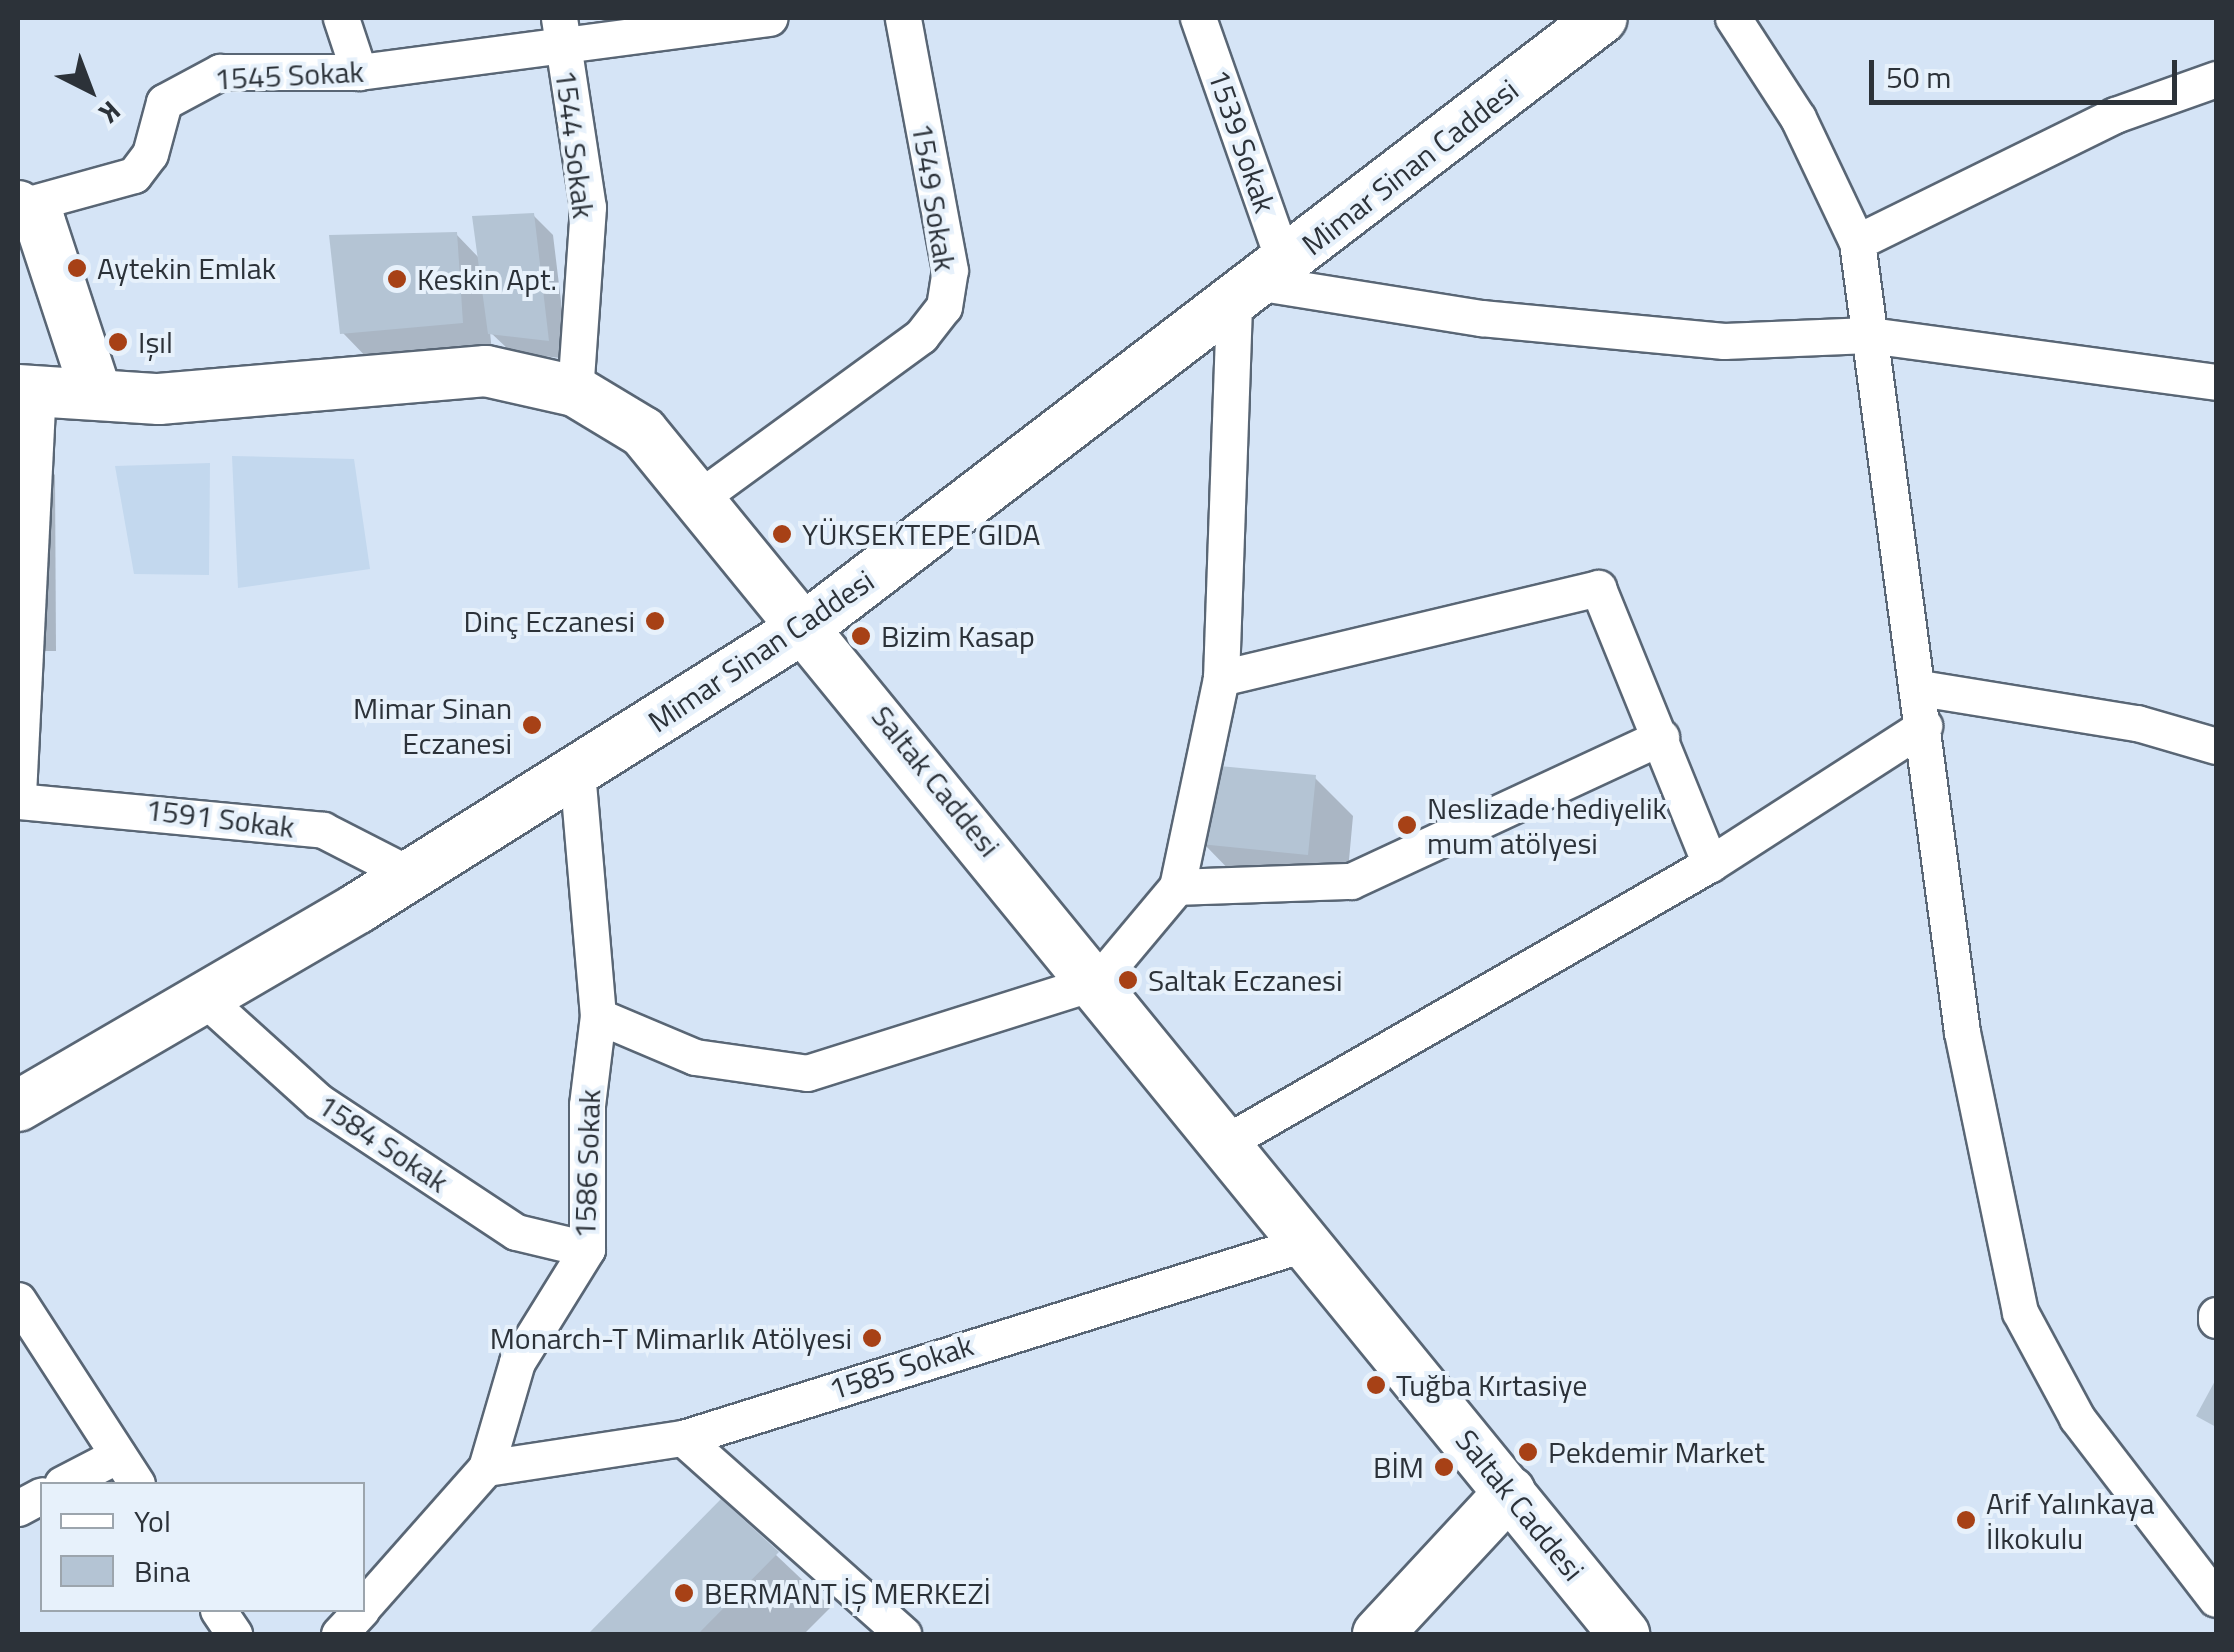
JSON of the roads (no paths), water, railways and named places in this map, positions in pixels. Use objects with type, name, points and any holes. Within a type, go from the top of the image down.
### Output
[{"type":"main road","name":"Mimar Sinan Caddesi","points":[[18,1106],[411,875],[808,625],[1260,284],[1602,18]]},
{"type":"main road","points":[[18,206],[40,222],[96,392]]},
{"type":"main road","name":"Saltak Caddesi","points":[[28,390],[159,399],[486,372],[575,391],[643,432],[808,625],[1624,1634]]},
{"type":"main road","points":[[1378,1634],[1510,1492]]},
{"type":"street","points":[[341,18],[358,72]]},
{"type":"street","name":"1545 Sokak","points":[[18,206],[134,174],[150,154],[164,102],[191,83],[220,72],[358,72],[561,33],[769,18]]},
{"type":"street","name":"1549 Sokak","points":[[700,498],[922,336],[944,307],[950,270],[902,18]]},
{"type":"street","name":"1539 Sokak","points":[[1198,18],[1260,284]]},
{"type":"street","points":[[1734,18],[1798,118],[1857,242],[1920,688],[1962,1032],[2020,1312],[2076,1418],[2216,1598]]},
{"type":"street","name":"1544 Sokak","points":[[561,33],[588,207],[575,391]]},
{"type":"street","points":[[1857,242],[2115,115],[2216,79]]},
{"type":"street","points":[[598,1016],[695,1057],[807,1073],[1098,981],[1177,886],[1220,678],[1260,284],[1481,318],[1724,341],[1869,335],[2216,382]]},
{"type":"street","points":[[18,798],[28,390]]},
{"type":"street","points":[[1220,678],[1598,588],[1710,864]]},
{"type":"street","points":[[1920,688],[2136,723],[2216,746]]},
{"type":"street","points":[[1228,1141],[1710,864],[1924,726]]},
{"type":"street","points":[[1177,886],[1351,882],[1661,738]]},
{"type":"street","name":"1586 Sokak","points":[[365,1606],[486,1468],[516,1362],[587,1249],[587,1105],[598,1016],[577,772]]},
{"type":"street","name":"1591 Sokak","points":[[18,798],[323,830],[411,875]]},
{"type":"street","name":"1584 Sokak","points":[[203,997],[318,1102],[499,1222],[587,1249]]},
{"type":"street","name":"1585 Sokak","points":[[486,1468],[683,1438],[1310,1242]]},
{"type":"street","points":[[18,1300],[136,1482]]},
{"type":"street","points":[[683,1438],[903,1634]]},
{"type":"street","points":[[66,1482],[118,1455]]},
{"type":"street","points":[[18,1508],[40,1496]]},
{"type":"street","points":[[219,1612],[234,1634]]},
{"type":"street","name":"1586 Sokak","points":[[338,1634],[359,1612]]},
{"type":"place","name":"Aytekin Emlak","points":[[77,268]]},
{"type":"place","name":"Keskin Apt.","points":[[397,279]]},
{"type":"place","name":"Işıl","points":[[118,342]]},
{"type":"place","name":"YÜKSEKTEPE GIDA","points":[[782,534]]},
{"type":"place","name":"Dinç Eczanesi","points":[[655,621]]},
{"type":"place","name":"Bizim Kasap","points":[[861,636]]},
{"type":"place","name":"Mimar Sinan Eczanesi","points":[[532,725]]},
{"type":"place","name":"Neslizade hediyelik mum atölyesi","points":[[1407,825]]},
{"type":"place","name":"Saltak Eczanesi","points":[[1128,980]]},
{"type":"place","name":"Monarch-T Mimarlık Atölyesi","points":[[872,1338]]},
{"type":"place","name":"Tuğba Kırtasiye","points":[[1376,1385]]},
{"type":"place","name":"Pekdemir Market","points":[[1528,1452]]},
{"type":"place","name":"BİM","points":[[1444,1467]]},
{"type":"place","name":"Arif Yalınkaya İlkokulu","points":[[1966,1520]]},
{"type":"place","name":"BERMANT İŞ MERKEZİ","points":[[684,1593]]}]
